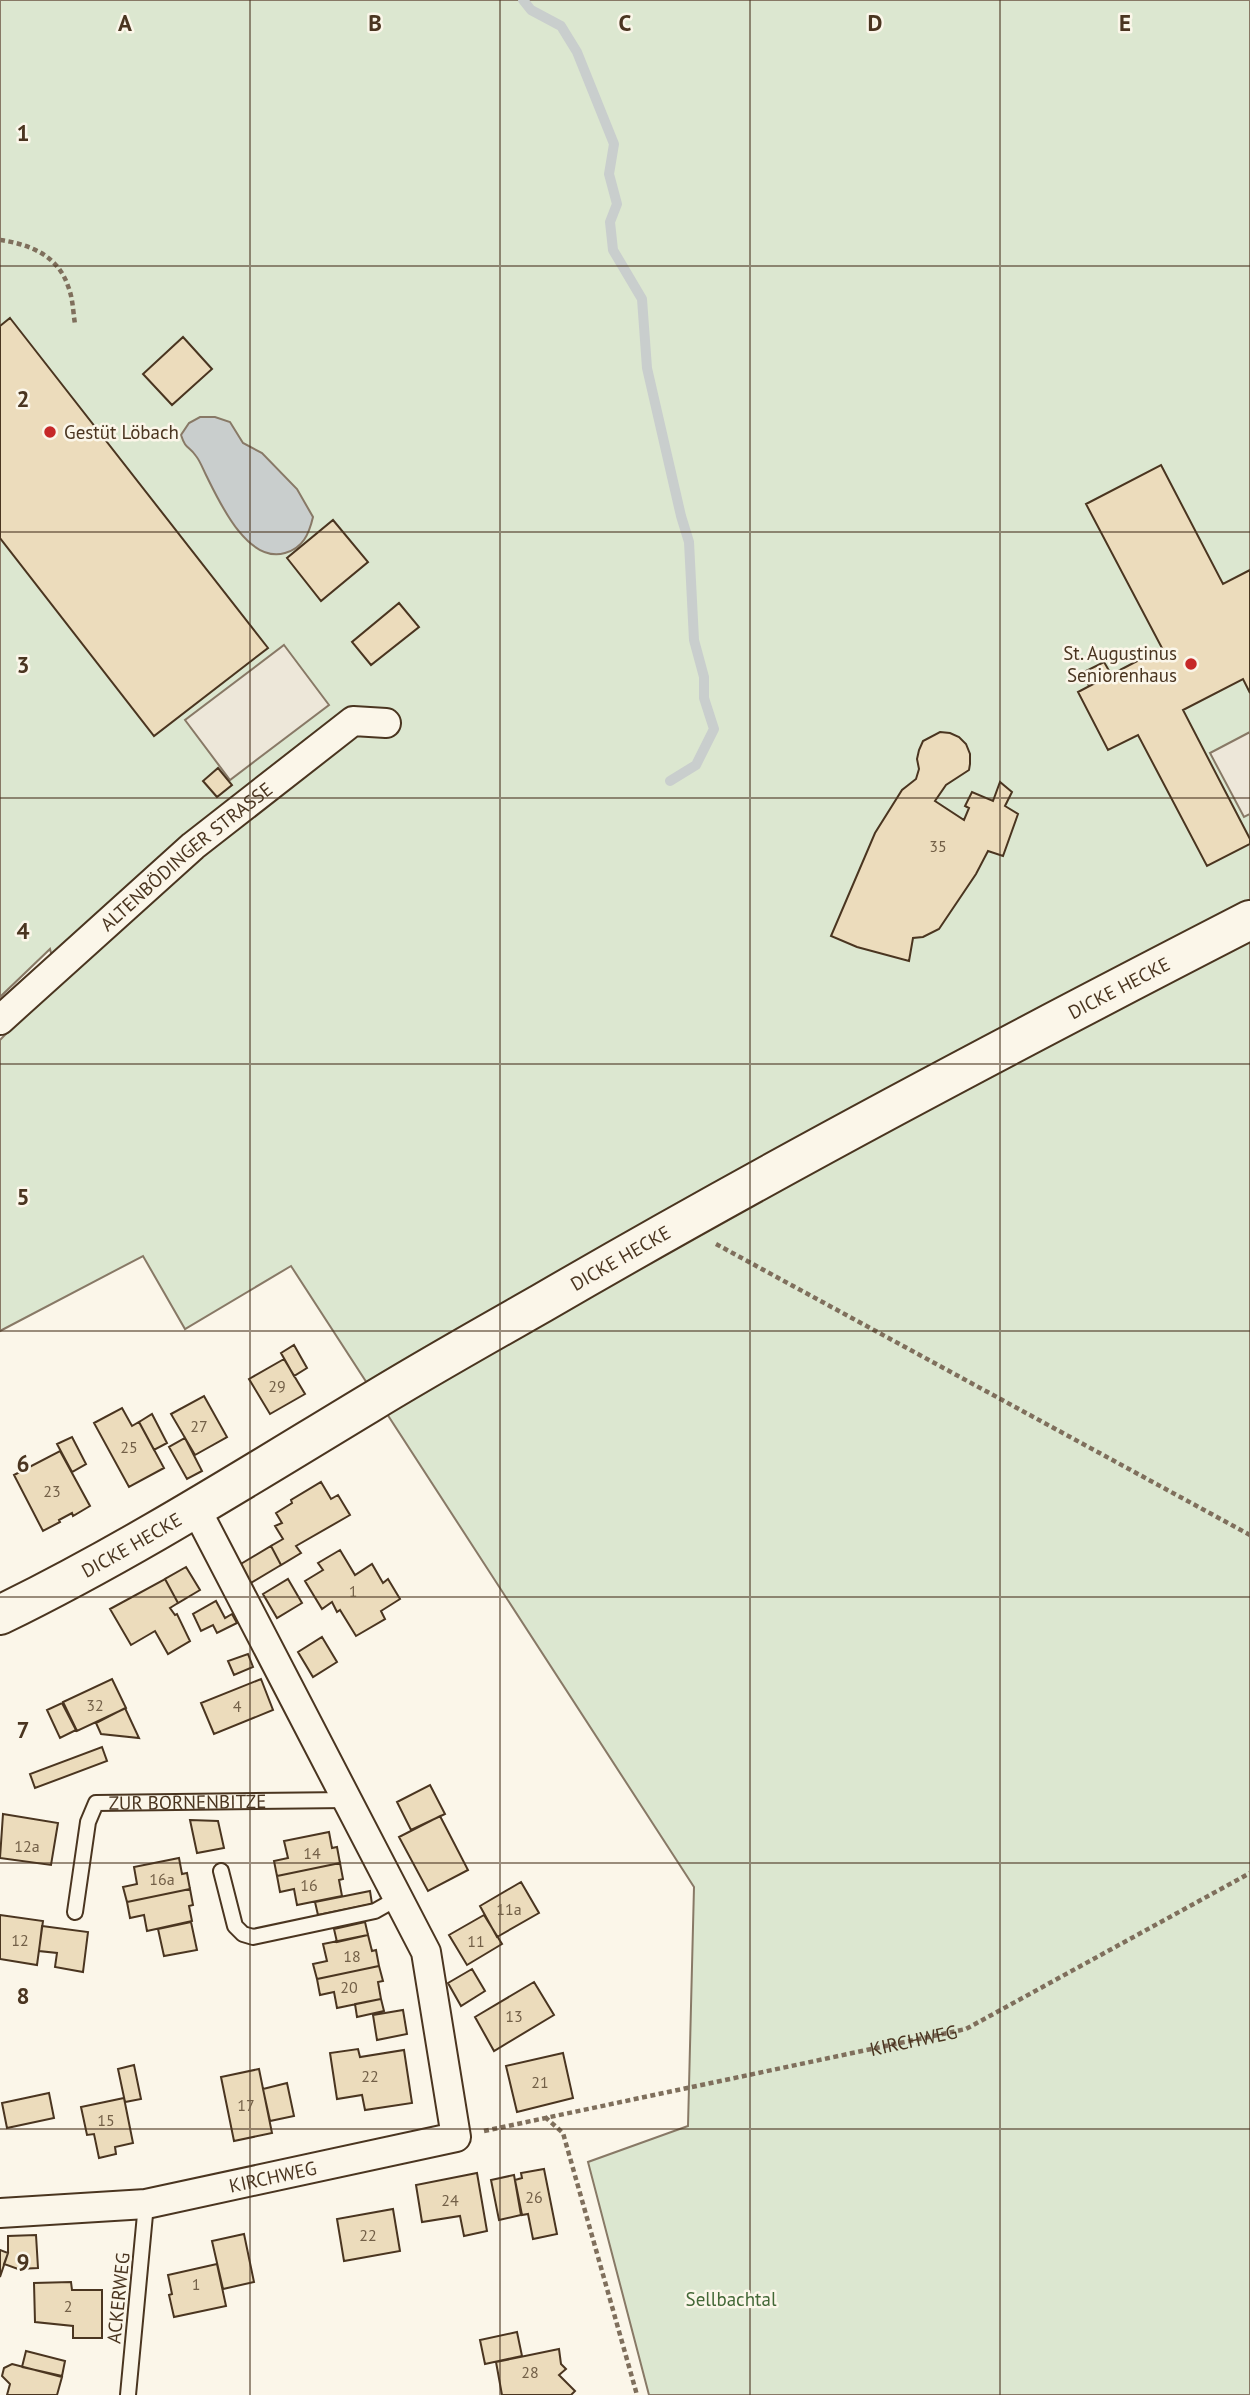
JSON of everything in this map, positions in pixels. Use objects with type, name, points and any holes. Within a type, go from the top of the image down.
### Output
[{"type":"street","name":"ALTENBÖDINGER STRASSE","points":[[0,1020],[193,846],[354,721],[386,723]]},
{"type":"street","name":"DICKE HECKE","points":[[0,1615],[196,1509],[380,1397],[673,1226],[1250,920]]},
{"type":"street","points":[[196,1509],[426,1952],[456,2137]]},
{"type":"street","name":"KIRCHWEG","points":[[0,2213],[146,2204],[456,2137]]},
{"type":"lane","name":"ZUR BORNENBITZE","points":[[75,1912],[88,1822],[96,1803],[348,1800]]},
{"type":"lane","points":[[221,1871],[234,1926],[243,1934],[253,1937],[376,1911],[398,1898]]},
{"type":"lane","name":"ACKERWEG","points":[[128,2395],[146,2204]]},
{"type":"path","points":[[0,240],[25,245],[50,257],[68,285],[75,324]]},
{"type":"path","points":[[673,1226],[708,1240],[1250,1535]]},
{"type":"path","name":"KIRCHWEG","points":[[456,2137],[966,2029],[1250,1873]]},
{"type":"path","points":[[545,2117],[563,2133],[636,2395]]},
{"type":"green space","name":"Sellbachtal","points":[[0,0],[1250,0],[1250,2395],[649,2395],[588,2162],[688,2126],[694,1887],[291,1266],[185,1329],[143,1256],[0,1331],[0,1040],[58,980],[50,949],[0,997]]},
{"type":"shaded area","points":[[200,417],[215,417],[230,422],[243,443],[262,453],[297,489],[313,517],[307,535],[296,548],[285,553],[271,554],[258,549],[236,528],[218,500],[199,460],[181,435],[189,423]]},
{"type":"shaded area","points":[[284,645],[329,705],[230,780],[185,720]]},
{"type":"shaded area","points":[[1250,732],[1250,814],[1244,817],[1210,753]]},
{"type":"building","name":"Gestüt Löbach","points":[[10,318],[268,648],[154,736],[0,538],[0,326]]},
{"type":"building","points":[[183,337],[212,369],[172,405],[143,374]]},
{"type":"building","name":"St. Augustinus Seniorenhaus","points":[[1161,465],[1223,584],[1250,570],[1250,693],[1243,679],[1183,710],[1250,839],[1250,844],[1207,866],[1138,735],[1108,750],[1078,692],[1162,648],[1086,504]]},
{"type":"building","points":[[333,520],[368,562],[321,601],[287,558]]},
{"type":"building","points":[[399,603],[419,627],[371,665],[352,642]]},
{"type":"building","points":[[1104,662],[1111,674],[1089,686],[1082,673]]},
{"type":"building","points":[[940,732],[959,737],[966,744],[970,764],[969,770],[946,785],[935,801],[964,820],[969,808],[965,806],[972,792],[993,801],[1000,782],[1012,792],[1005,806],[1018,814],[1003,856],[988,851],[939,929],[923,937],[913,938],[909,961],[857,947],[831,936],[875,833],[902,790],[916,779],[919,769],[917,759],[923,741]]},
{"type":"building","points":[[218,768],[232,785],[217,797],[203,781]]},
{"type":"building","points":[[294,1345],[307,1368],[294,1376],[281,1353]]},
{"type":"building","points":[[284,1359],[305,1394],[270,1414],[249,1379]]},
{"type":"building","points":[[204,1396],[227,1437],[195,1455],[171,1414]]},
{"type":"building","points":[[122,1408],[132,1426],[139,1422],[164,1468],[129,1487],[94,1423]]},
{"type":"building","points":[[152,1414],[167,1443],[154,1450],[139,1422]]},
{"type":"building","points":[[72,1437],[86,1464],[72,1472],[57,1444]]},
{"type":"building","points":[[185,1438],[202,1471],[187,1479],[169,1447]]},
{"type":"building","points":[[60,1451],[90,1506],[73,1516],[72,1513],[43,1531],[14,1475]]},
{"type":"building","points":[[321,1482],[331,1499],[338,1495],[350,1515],[296,1546],[301,1553],[281,1565],[271,1546],[283,1539],[275,1526],[282,1523],[276,1513],[292,1503],[291,1500]]},
{"type":"building","points":[[271,1546],[281,1565],[244,1587],[234,1568]]},
{"type":"building","points":[[340,1550],[355,1575],[372,1564],[383,1583],[388,1579],[400,1599],[381,1611],[385,1619],[356,1636],[332,1602],[322,1609],[305,1581],[323,1570],[318,1563]]},
{"type":"building","points":[[186,1567],[200,1590],[178,1603],[165,1579]]},
{"type":"building","points":[[165,1579],[178,1603],[170,1608],[177,1614],[190,1641],[168,1654],[155,1631],[131,1645],[110,1609]]},
{"type":"building","points":[[288,1579],[302,1603],[277,1618],[263,1594]]},
{"type":"building","points":[[216,1601],[225,1618],[232,1614],[237,1623],[217,1633],[213,1625],[201,1631],[193,1614]]},
{"type":"building","points":[[322,1637],[337,1662],[313,1677],[298,1652]]},
{"type":"building","points":[[248,1654],[253,1667],[234,1675],[228,1661]]},
{"type":"building","points":[[112,1679],[126,1708],[77,1731],[63,1702]]},
{"type":"building","points":[[261,1679],[273,1710],[214,1734],[201,1703]]},
{"type":"building","points":[[62,1703],[76,1730],[60,1738],[47,1710]]},
{"type":"building","points":[[125,1708],[139,1738],[101,1734],[96,1723]]},
{"type":"building","points":[[102,1747],[107,1761],[35,1788],[30,1774]]},
{"type":"building","points":[[430,1785],[445,1814],[411,1830],[397,1802]]},
{"type":"building","points":[[3,1814],[58,1823],[51,1865],[0,1858]]},
{"type":"building","points":[[440,1816],[468,1870],[428,1891],[399,1837]]},
{"type":"building","points":[[190,1820],[218,1821],[224,1848],[197,1853]]},
{"type":"building","points":[[329,1832],[332,1848],[337,1847],[340,1863],[277,1876],[274,1861],[288,1858],[284,1841]]},
{"type":"building","points":[[179,1858],[182,1874],[187,1873],[190,1889],[127,1902],[123,1887],[137,1884],[134,1867]]},
{"type":"building","points":[[340,1863],[342,1896],[297,1905],[294,1889],[280,1892],[277,1876]]},
{"type":"building","points":[[521,1882],[539,1913],[497,1937],[480,1906]]},
{"type":"building","points":[[190,1889],[192,1921],[147,1931],[144,1915],[130,1918],[127,1902]]},
{"type":"building","points":[[370,1891],[372,1904],[318,1915],[315,1902]]},
{"type":"building","points":[[0,1915],[43,1921],[37,1965],[0,1959]]},
{"type":"building","points":[[484,1915],[502,1944],[467,1965],[449,1935]]},
{"type":"building","points":[[191,1922],[197,1950],[164,1956],[158,1929]]},
{"type":"building","points":[[365,1922],[368,1935],[337,1942],[334,1929]]},
{"type":"building","points":[[42,1926],[88,1932],[83,1972],[55,1967],[57,1953],[39,1951]]},
{"type":"building","points":[[368,1935],[372,1951],[376,1950],[379,1966],[317,1979],[313,1964],[327,1961],[323,1944]]},
{"type":"building","points":[[379,1966],[383,1981],[378,1982],[381,1999],[337,2008],[334,1992],[320,1995],[317,1979]]},
{"type":"building","points":[[472,1969],[485,1991],[461,2006],[448,1983]]},
{"type":"building","points":[[534,1982],[554,2015],[494,2051],[475,2017]]},
{"type":"building","points":[[381,1999],[384,2011],[357,2017],[355,2004]]},
{"type":"building","points":[[403,2010],[407,2034],[377,2040],[373,2015]]},
{"type":"building","points":[[358,2049],[360,2057],[404,2050],[412,2103],[365,2110],[362,2095],[337,2099],[330,2053]]},
{"type":"building","points":[[563,2053],[573,2098],[517,2112],[506,2066]]},
{"type":"building","points":[[134,2065],[141,2099],[125,2102],[118,2069]]},
{"type":"building","points":[[259,2069],[272,2133],[234,2141],[221,2077]]},
{"type":"building","points":[[287,2083],[294,2116],[270,2121],[263,2089]]},
{"type":"building","points":[[49,2093],[54,2118],[7,2128],[2,2103]]},
{"type":"building","points":[[124,2098],[133,2143],[115,2147],[116,2154],[99,2158],[94,2134],[87,2135],[81,2107]]},
{"type":"building","points":[[544,2169],[557,2234],[533,2239],[528,2214],[522,2215],[515,2180],[522,2178],[521,2173]]},
{"type":"building","points":[[477,2173],[487,2231],[464,2236],[460,2216],[422,2222],[416,2185]]},
{"type":"building","points":[[514,2175],[521,2215],[499,2220],[491,2180]]},
{"type":"building","points":[[393,2209],[400,2251],[344,2261],[337,2219]]},
{"type":"building","points":[[244,2234],[254,2282],[223,2289],[212,2241]]},
{"type":"building","points":[[36,2235],[38,2268],[18,2269],[4,2264],[8,2253],[8,2236]]},
{"type":"building","points":[[0,2250],[8,2253],[0,2277]]},
{"type":"building","points":[[217,2264],[226,2306],[174,2317],[168,2275]]},
{"type":"building","points":[[71,2282],[72,2290],[102,2290],[102,2338],[73,2338],[73,2326],[35,2322],[34,2283]]},
{"type":"building","points":[[517,2332],[522,2356],[485,2364],[480,2340]]},
{"type":"building","points":[[559,2349],[561,2364],[566,2369],[559,2375],[575,2391],[571,2395],[502,2395],[496,2362]]},
{"type":"building","points":[[26,2351],[65,2361],[62,2376],[22,2367]]},
{"type":"building","points":[[12,2364],[62,2377],[57,2395],[7,2395],[10,2384],[2,2376],[4,2368]]},
{"type":"waterway","points":[[523,0],[531,10],[561,26],[577,52],[614,144],[609,174],[617,204],[610,222],[613,250],[642,299],[647,368],[689,542],[694,640],[704,677],[704,698],[714,729],[696,765],[670,781]]},
{"type":"place","name":"Gestüt Löbach","points":[[50,432]]},
{"type":"place","name":"St. Augustinus Seniorenhaus","points":[[1191,664]]}]
